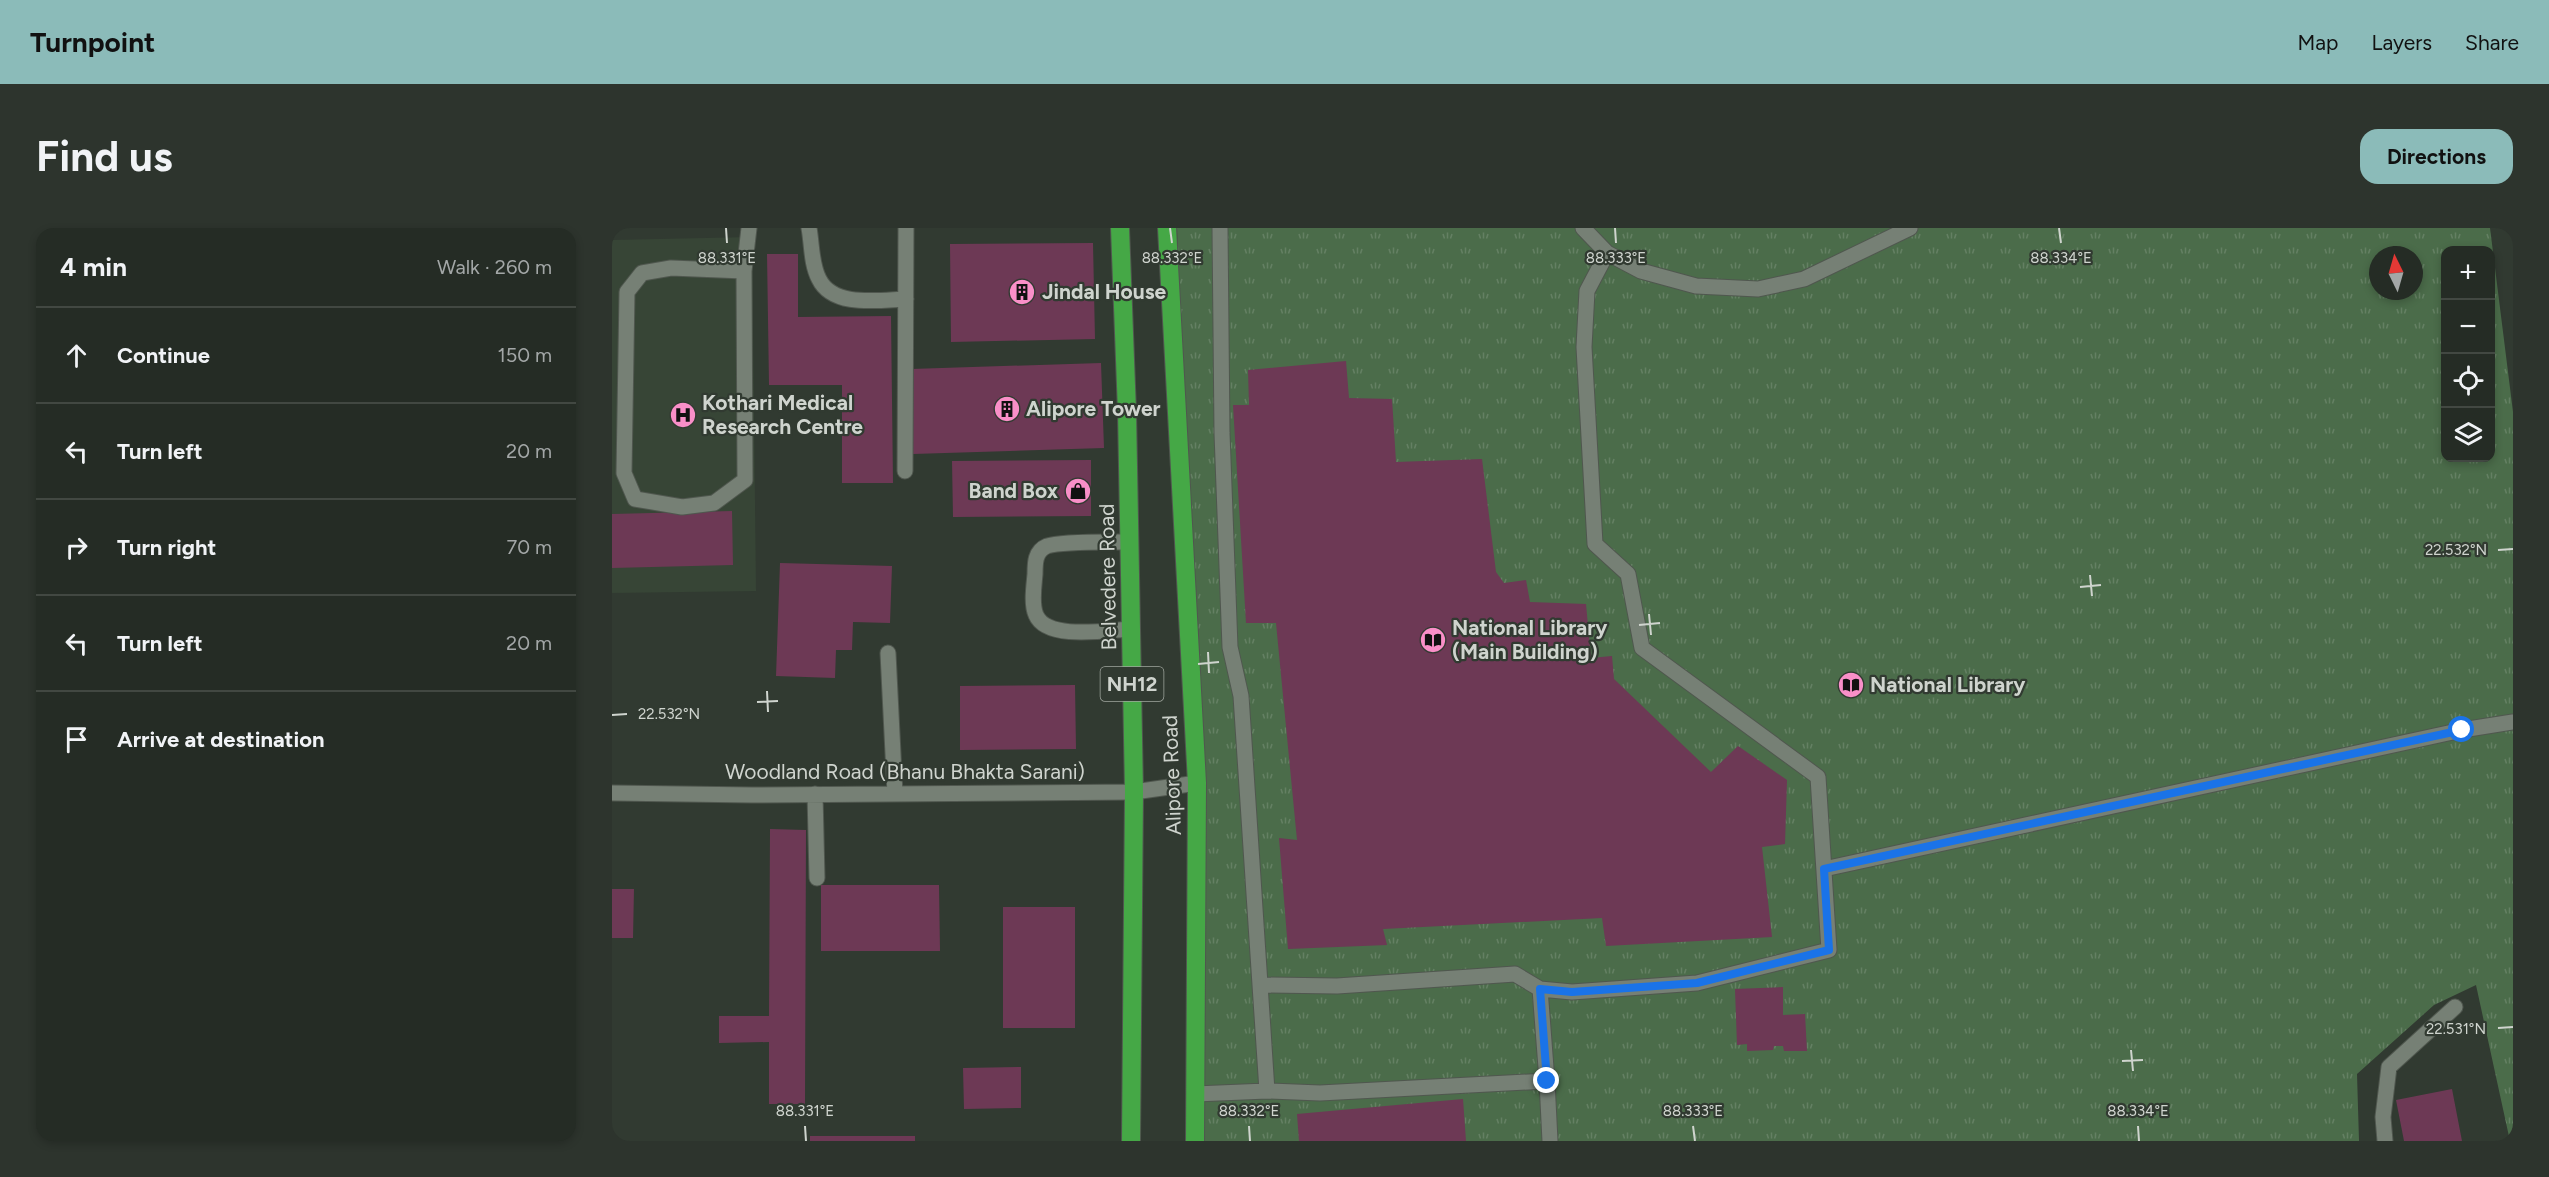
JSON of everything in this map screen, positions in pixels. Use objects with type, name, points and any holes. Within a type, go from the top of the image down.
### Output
[{"type":"highway","name":"Belvedere Road","points":[[1120,228],[1130,542],[1134,792],[1131,1141]]},
{"type":"highway","name":"Alipore Road","points":[[1167,228],[1197,783],[1195,1141]]},
{"type":"street","points":[[744,271],[671,268],[642,273],[627,292],[624,473],[635,499],[682,507],[714,503],[745,480],[744,271],[749,228]]},
{"type":"street","points":[[809,228],[819,279],[827,290],[856,300],[906,299]]},
{"type":"street","points":[[905,471],[906,228]]},
{"type":"street","points":[[1220,228],[1222,432],[1230,647],[1241,696],[1267,1091]]},
{"type":"street","points":[[1583,228],[1607,253],[1641,271],[1696,286],[1758,288],[1804,279],[1910,228]]},
{"type":"street","points":[[1261,985],[1337,986],[1515,974],[1540,989],[1572,992],[1697,983],[1829,950],[1818,777],[1642,648],[1628,574],[1594,544],[1584,347],[1587,291],[1607,253]]},
{"type":"street","points":[[1130,542],[1053,545],[1040,550],[1035,558],[1034,613],[1039,621],[1056,631],[1131,629]]},
{"type":"street","points":[[888,653],[895,794]]},
{"type":"street","points":[[1824,869],[2462,730],[2513,722]]},
{"type":"street","name":"Woodland Road (Bhanu Bhakta Sarani)","points":[[612,793],[1134,792],[1197,783]]},
{"type":"street","points":[[815,794],[817,878]]},
{"type":"street","points":[[1540,989],[1550,1141]]},
{"type":"street","points":[[2385,1141],[2383,1116],[2389,1067],[2455,1007]]},
{"type":"street","points":[[1195,1094],[1267,1091],[1320,1093],[1547,1081]]},
{"type":"shaded area","name":"Kothari Medical Research Centre","points":[[752,237],[756,591],[612,593],[612,240]]},
{"type":"green space","name":"National Library","points":[[1177,228],[2490,228],[2492,246],[2441,246],[2441,462],[2495,462],[2495,268],[2513,412],[2513,1141],[2510,1141],[2476,985],[2434,1005],[2357,1074],[2359,1141],[1203,1141]]},
{"type":"building","name":"Jindal House","points":[[1093,243],[1095,339],[951,342],[950,244]]},
{"type":"building","points":[[767,254],[798,254],[798,317],[891,316],[893,483],[842,483],[842,385],[769,385]]},
{"type":"building","name":"National Library (Main Building)","points":[[1346,361],[1349,398],[1392,399],[1396,462],[1482,459],[1496,572],[1504,583],[1526,580],[1530,602],[1586,604],[1591,658],[1612,656],[1614,679],[1711,772],[1738,746],[1787,780],[1785,844],[1762,847],[1772,937],[1606,946],[1602,918],[1383,929],[1387,945],[1288,949],[1279,838],[1297,840],[1276,623],[1246,623],[1233,405],[1249,405],[1248,370]]},
{"type":"building","name":"Alipore Tower","points":[[1101,363],[1104,448],[913,454],[911,369]]},
{"type":"building","points":[[1091,460],[1091,516],[953,517],[952,461]]},
{"type":"building","points":[[732,511],[733,565],[612,568],[612,514]]},
{"type":"building","points":[[780,563],[892,566],[890,623],[853,622],[852,650],[836,650],[835,678],[776,676]]},
{"type":"building","points":[[1075,685],[1076,749],[960,750],[960,686]]},
{"type":"building","points":[[770,829],[806,830],[805,1104],[769,1104],[769,1042],[719,1043],[719,1016],[769,1016]]},
{"type":"building","points":[[821,885],[939,885],[940,951],[821,951]]},
{"type":"building","points":[[612,889],[634,889],[633,938],[612,938]]},
{"type":"building","points":[[1003,907],[1075,907],[1075,1028],[1003,1028]]},
{"type":"building","points":[[1783,987],[1783,1015],[1805,1014],[1807,1051],[1784,1051],[1783,1046],[1774,1046],[1773,1050],[1747,1051],[1747,1044],[1737,1045],[1735,989]]},
{"type":"building","points":[[1021,1067],[1021,1108],[964,1109],[963,1068]]},
{"type":"building","points":[[2452,1089],[2462,1141],[2404,1141],[2396,1100]]},
{"type":"building","points":[[1463,1099],[1466,1141],[1299,1141],[1297,1114]]},
{"type":"building","points":[[810,1136],[915,1136],[915,1141],[810,1141]]},
{"type":"place","name":"Jindal House","points":[[1022,292]]},
{"type":"place","name":"Alipore Tower","points":[[1007,409]]},
{"type":"place","name":"Kothari Medical Research Centre","points":[[683,415]]},
{"type":"place","name":"Band Box","points":[[1078,491]]},
{"type":"place","name":"National Library (Main Building)","points":[[1433,640]]},
{"type":"place","name":"National Library","points":[[1851,685]]},
{"type":"route","points":[[1547,1081],[1540,989],[1572,992],[1697,983],[1829,950],[1824,869],[2462,730]]}]
